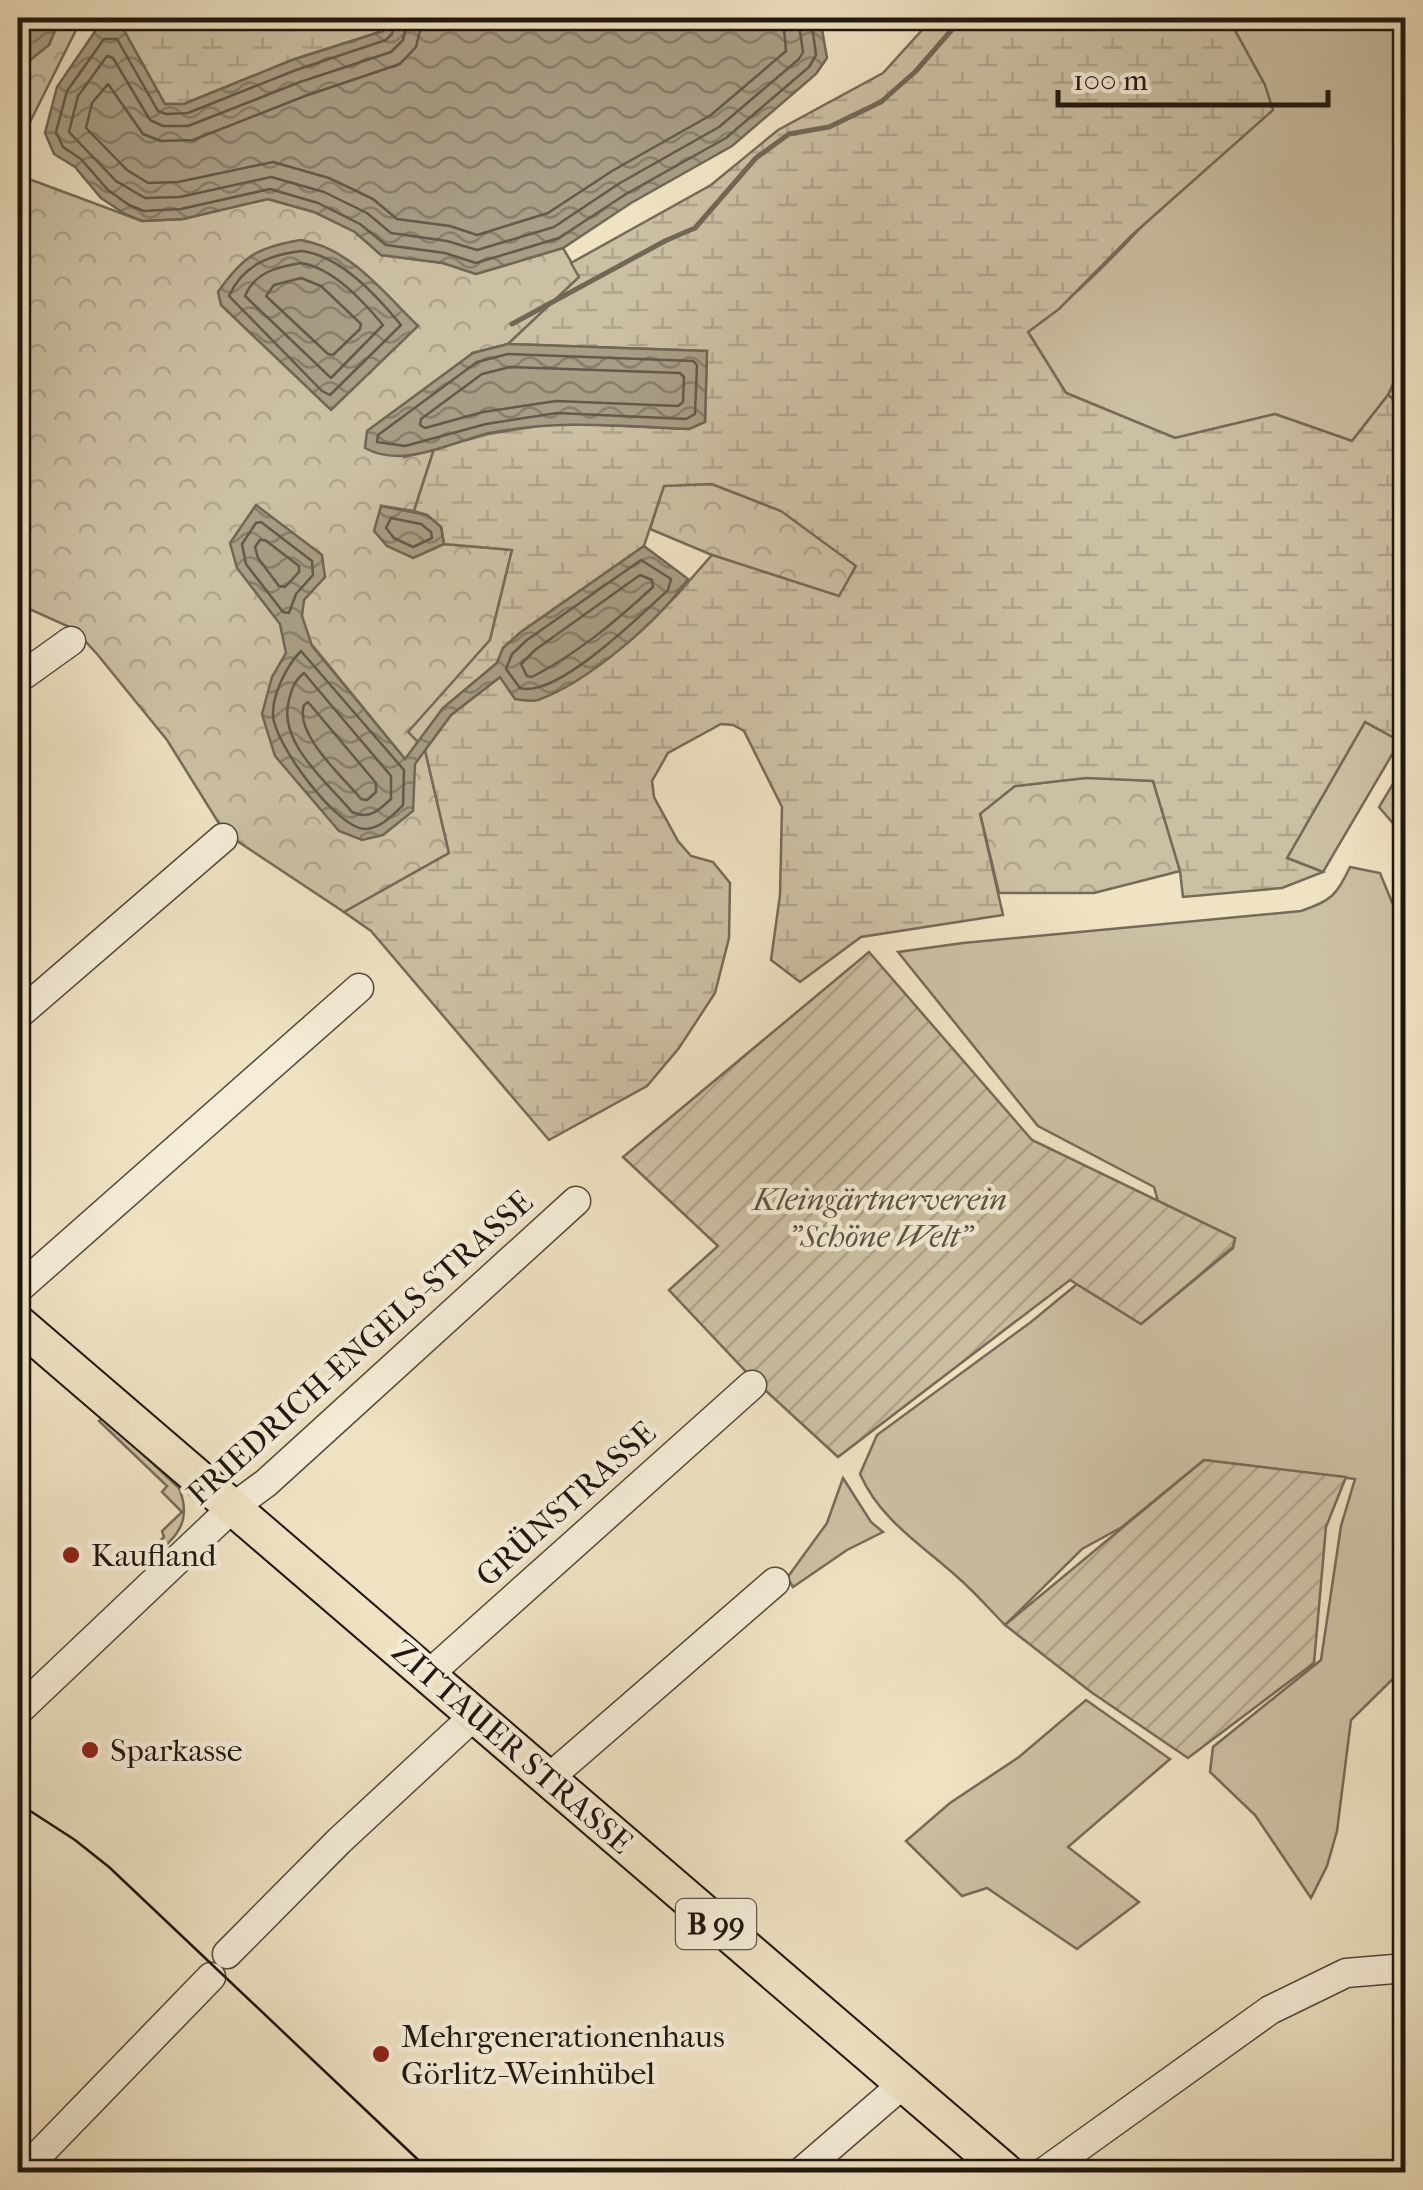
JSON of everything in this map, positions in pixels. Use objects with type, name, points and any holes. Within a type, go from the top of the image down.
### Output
[{"type":"main road","name":"ZITTAUER STRASSE","points":[[18,1322],[1006,2172]]},
{"type":"street","points":[[18,678],[71,641]]},
{"type":"street","points":[[18,1015],[223,838]]},
{"type":"street","points":[[18,1289],[359,988]]},
{"type":"street","name":"FRIEDRICH-ENGELS-STRASSE","points":[[18,1711],[232,1508],[272,1477],[576,1201]]},
{"type":"street","name":"GRÜNSTRASSE","points":[[428,1674],[752,1385]]},
{"type":"street","points":[[550,1778],[775,1582]]},
{"type":"street","points":[[22,2172],[339,1841],[476,1715]]},
{"type":"street","points":[[1044,2172],[1270,2010],[1346,1973],[1406,1968]]},
{"type":"street","points":[[800,2172],[903,2084]]},
{"type":"green space","points":[[18,18],[82,18],[18,146]]},
{"type":"green space","points":[[111,18],[386,18],[383,31],[292,60],[184,104],[165,104],[121,26]]},
{"type":"green space","points":[[933,18],[1228,18],[1265,85],[1273,110],[1131,236],[1059,309],[1028,332],[1066,393],[1175,438],[1275,414],[1352,441],[1388,395],[1405,408],[1406,646],[1401,662],[1405,669],[1405,730],[1400,741],[1365,722],[1287,858],[1323,872],[1282,888],[1183,897],[1180,871],[1153,781],[1086,778],[1015,786],[980,814],[1003,915],[861,937],[800,982],[771,960],[780,895],[782,807],[744,731],[721,724],[668,753],[652,781],[654,797],[678,841],[691,856],[713,862],[730,883],[729,938],[715,993],[679,1048],[647,1086],[549,1140],[371,931],[344,912],[449,853],[425,750],[451,715],[500,677],[572,682],[610,656],[675,597],[712,555],[839,596],[856,566],[781,511],[712,484],[664,486],[644,546],[521,632],[503,648],[497,663],[443,708],[418,742],[408,732],[490,640],[512,550],[444,544],[441,527],[427,515],[414,511],[434,449],[488,434],[558,423],[689,429],[705,422],[707,351],[508,344],[579,277],[571,263],[711,185],[778,130],[883,73]]},
{"type":"green space","points":[[1228,18],[1405,18],[1405,359],[1388,395],[1352,441],[1275,414],[1175,438],[1066,393],[1028,332],[1123,246],[1265,85]]},
{"type":"green space","points":[[18,175],[142,221],[183,219],[268,199],[314,212],[355,232],[381,255],[443,263],[476,274],[563,248],[580,277],[508,344],[472,353],[405,457],[434,449],[414,511],[382,506],[413,558],[444,544],[512,550],[490,640],[409,732],[425,750],[449,853],[344,912],[225,833],[167,740],[97,654],[74,629],[18,604]],"holes":[[[313,646],[405,759],[286,654]]]},
{"type":"green space","points":[[1405,359],[1405,408],[1388,395]]},
{"type":"green space","points":[[712,484],[782,511],[856,565],[840,597],[712,555],[650,529],[664,485]]},
{"type":"green space","points":[[1365,722],[1400,741],[1323,872],[1287,858]]},
{"type":"green space","points":[[1405,764],[1405,902],[1394,858],[1403,835],[1379,807]]},
{"type":"green space","points":[[1091,777],[1153,781],[1180,871],[1094,893],[999,893],[980,813],[1015,786]]},
{"type":"green space","points":[[1350,867],[1380,873],[1396,912],[1406,923],[1405,1667],[1351,1720],[1337,1831],[1327,1866],[1311,1898],[1255,1815],[1210,1772],[1213,1747],[1321,1660],[1341,1526],[1355,1479],[1204,1460],[1122,1527],[1082,1549],[1005,1625],[894,1522],[869,1492],[860,1474],[877,1435],[1077,1284],[1141,1324],[1233,1248],[1235,1239],[1158,1201],[1154,1187],[1038,1126],[898,952],[1301,911],[1332,896]]},
{"type":"green space","name":"Kleingärtnerverein \"Schöne Welt\"","points":[[869,952],[1032,1140],[1235,1238],[1233,1247],[1141,1324],[1070,1280],[838,1457],[753,1379],[669,1290],[718,1246],[623,1157]]},
{"type":"green space","points":[[103,1417],[179,1488],[183,1502],[182,1523],[177,1532],[144,1566],[138,1562],[164,1537],[162,1531],[182,1512],[162,1492],[167,1486],[99,1421]]},
{"type":"green space","points":[[1204,1460],[1346,1477],[1326,1527],[1314,1663],[1188,1758],[1091,1692],[1005,1625]]},
{"type":"green space","points":[[843,1478],[871,1522],[883,1532],[847,1550],[793,1587],[787,1578],[827,1523]]},
{"type":"green space","points":[[1086,1700],[1170,1759],[1068,1847],[1139,1902],[1077,1949],[987,1888],[962,1896],[906,1841],[950,1803],[1019,1757]]},
{"type":"water","points":[[18,18],[52,18],[57,26],[49,45],[19,69]]},
{"type":"water","points":[[386,18],[820,18],[827,58],[816,74],[732,146],[631,203],[563,248],[476,274],[443,263],[381,255],[355,232],[314,212],[268,199],[183,219],[142,221],[101,198],[75,167],[54,154],[45,133],[57,87],[96,30],[121,25],[165,104],[184,104],[292,60],[383,31]]},
{"type":"water","points":[[301,240],[351,262],[418,326],[331,410],[221,305],[218,292],[253,255]]},
{"type":"water","points":[[508,344],[707,351],[705,422],[689,429],[537,426],[486,434],[410,455],[380,454],[365,448],[367,431],[473,353]]},
{"type":"water","points":[[256,505],[322,555],[325,577],[304,600],[302,616],[312,646],[405,759],[443,708],[497,663],[503,648],[644,546],[688,579],[641,631],[578,680],[530,701],[515,699],[500,677],[451,715],[415,764],[413,811],[383,835],[362,840],[339,831],[275,756],[262,714],[272,677],[286,653],[280,624],[237,568],[230,543]]},
{"type":"water","points":[[381,506],[427,515],[441,527],[444,544],[413,558],[387,546],[374,531]]},
{"type":"waterway","points":[[512,324],[695,228],[756,158],[789,134],[829,127],[881,102],[916,71],[962,18]]},
{"type":"tram line","points":[[18,1803],[109,1867],[431,2172]]},
{"type":"place","name":"Kaufland","points":[[71,1555]]},
{"type":"place","name":"Sparkasse","points":[[90,1750]]},
{"type":"place","name":"Mehrgenerationenhaus Görlitz-Weinhübel","points":[[381,2054]]}]
